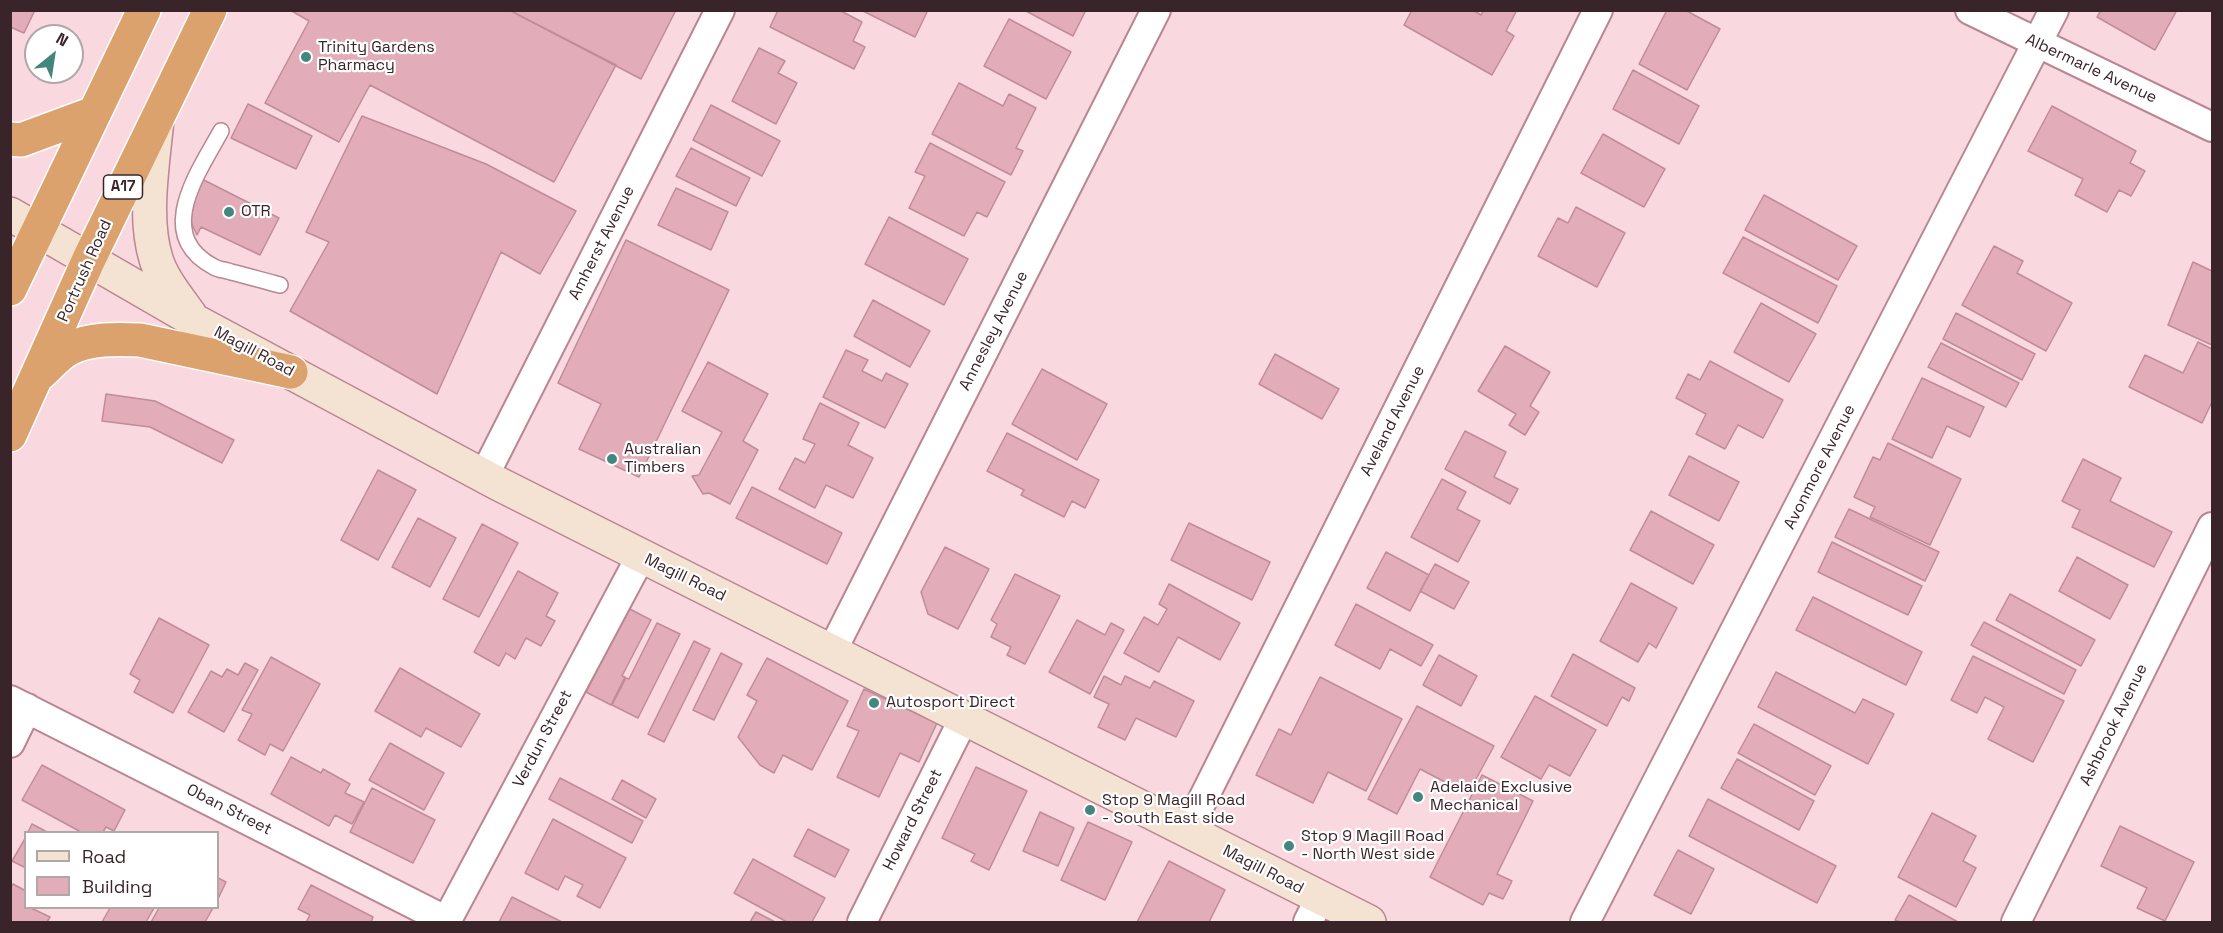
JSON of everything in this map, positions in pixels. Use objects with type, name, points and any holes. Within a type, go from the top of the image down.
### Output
[{"type":"highway","points":[[10,289],[144,10]]},
{"type":"highway","name":"Portrush Road","points":[[10,435],[89,259],[210,10]]},
{"type":"highway","points":[[10,139],[21,140],[94,113]]},
{"type":"highway","points":[[38,376],[69,349],[91,342],[121,339],[140,340],[291,372]]},
{"type":"main road","points":[[157,116],[149,214],[156,259],[170,287],[195,321]]},
{"type":"main road","name":"Magill Road","points":[[10,214],[195,321],[484,476],[1187,831],[1314,910],[1369,922]]},
{"type":"street","name":"Amherst Avenue","points":[[484,476],[720,10]]},
{"type":"street","name":"Annesley Avenue","points":[[832,651],[1156,10]]},
{"type":"street","name":"Aveland Avenue","points":[[1187,831],[1598,10]]},
{"type":"street","name":"Albermarle Avenue","points":[[1970,10],[2212,127]]},
{"type":"street","name":"Avonmore Avenue","points":[[1585,922],[2054,10]]},
{"type":"street","name":"Ashbrook Avenue","points":[[2016,922],[2212,527]]},
{"type":"street","name":"Verdun Street","points":[[446,922],[641,556]]},
{"type":"street","name":"Oban Street","points":[[19,704],[446,922]]},
{"type":"street","points":[[10,743],[19,704]]},
{"type":"street","name":"Howard Street","points":[[862,922],[964,718]]},
{"type":"lane","points":[[221,131],[191,185],[183,209],[182,227],[193,251],[215,268],[280,285]]},
{"type":"building","points":[[10,10],[35,10],[28,24],[24,24],[24,33],[10,27]]},
{"type":"building","points":[[290,10],[509,10],[616,65],[554,182],[370,85],[339,142],[265,103],[309,21]]},
{"type":"building","points":[[509,10],[676,10],[641,79]]},
{"type":"building","points":[[778,10],[839,10],[862,22],[853,41],[865,47],[854,69],[770,27]]},
{"type":"building","points":[[861,10],[928,10],[915,37]]},
{"type":"building","points":[[1024,10],[1086,10],[1073,36]]},
{"type":"building","points":[[1412,10],[1473,10],[1481,15],[1484,10],[1517,10],[1506,31],[1514,36],[1492,75],[1404,25]]},
{"type":"building","points":[[1667,10],[1685,10],[1720,29],[1687,90],[1639,64]]},
{"type":"building","points":[[2101,10],[2177,10],[2155,50],[2097,17]]},
{"type":"building","points":[[1009,19],[1071,52],[1046,99],[984,66]]},
{"type":"building","points":[[759,48],[785,61],[778,73],[797,83],[776,124],[732,101]]},
{"type":"building","points":[[1633,70],[1699,106],[1679,144],[1613,109]]},
{"type":"building","points":[[959,83],[1003,106],[1009,94],[1036,108],[1016,148],[1023,151],[1011,175],[932,134]]},
{"type":"building","points":[[248,104],[312,136],[296,169],[231,138]]},
{"type":"building","points":[[711,105],[780,141],[762,176],[693,140]]},
{"type":"building","points":[[2052,106],[2136,151],[2130,163],[2145,171],[2131,196],[2119,190],[2107,212],[2075,195],[2083,179],[2028,151]]},
{"type":"building","points":[[362,116],[486,164],[576,211],[540,274],[501,252],[437,394],[290,311],[329,242],[306,232]]},
{"type":"building","points":[[1603,134],[1665,169],[1644,207],[1581,173]]},
{"type":"building","points":[[930,143],[1005,182],[987,217],[977,212],[964,236],[909,208],[925,176],[915,172]]},
{"type":"building","points":[[691,148],[750,178],[736,206],[676,176]]},
{"type":"building","name":"OTR","points":[[190,173],[279,218],[260,255],[201,227],[197,235],[182,204],[182,190]]},
{"type":"building","points":[[676,188],[728,212],[711,250],[658,225]]},
{"type":"building","points":[[1764,195],[1857,246],[1838,280],[1745,230]]},
{"type":"building","points":[[1576,207],[1625,233],[1597,287],[1538,256],[1558,218],[1568,223]]},
{"type":"building","points":[[889,217],[968,259],[944,305],[865,264]]},
{"type":"building","points":[[1743,237],[1837,286],[1818,323],[1723,273]]},
{"type":"building","points":[[626,240],[729,290],[639,477],[579,449],[601,404],[558,383]]},
{"type":"building","points":[[1994,246],[2023,261],[2017,273],[2072,303],[2046,351],[1962,305]]},
{"type":"building","points":[[2193,262],[2212,271],[2212,345],[2168,325]]},
{"type":"building","points":[[873,300],[930,331],[910,367],[854,336]]},
{"type":"building","points":[[1761,303],[1816,334],[1789,382],[1734,352]]},
{"type":"building","points":[[1956,313],[2035,354],[2022,380],[1943,339]]},
{"type":"building","points":[[2198,342],[2212,349],[2212,402],[2202,423],[2129,387],[2145,355],[2183,373]]},
{"type":"building","points":[[1941,343],[2019,383],[2006,407],[1928,367]]},
{"type":"building","points":[[1505,346],[1550,372],[1530,406],[1539,412],[1525,435],[1509,425],[1516,414],[1478,391]]},
{"type":"building","points":[[846,350],[868,360],[862,371],[882,381],[886,373],[908,384],[885,428],[823,397]]},
{"type":"building","points":[[1275,354],[1339,389],[1322,419],[1259,384]]},
{"type":"building","points":[[1710,361],[1783,400],[1763,438],[1738,425],[1725,449],[1696,434],[1706,414],[1676,398],[1688,374],[1700,380]]},
{"type":"building","points":[[708,362],[768,394],[743,441],[758,450],[730,504],[709,493],[703,494],[692,476],[699,475],[722,432],[682,411]]},
{"type":"building","points":[[1042,369],[1107,404],[1077,460],[1012,424]]},
{"type":"building","points":[[1922,378],[1984,407],[1970,437],[1947,426],[1932,458],[1892,439]]},
{"type":"building","points":[[106,394],[155,401],[234,440],[222,463],[150,427],[102,421]]},
{"type":"building","points":[[820,403],[859,423],[848,445],[873,458],[853,498],[826,485],[815,508],[779,489],[795,458],[805,463],[815,444],[803,439]]},
{"type":"building","points":[[1465,431],[1506,452],[1494,477],[1518,489],[1510,504],[1445,469]]},
{"type":"building","points":[[1007,433],[1099,480],[1085,508],[1072,501],[1064,517],[1021,495],[1024,490],[987,471]]},
{"type":"building","points":[[1888,443],[1961,479],[1930,545],[1870,517],[1875,507],[1854,497],[1873,457],[1880,460]]},
{"type":"building","points":[[1689,456],[1739,482],[1719,521],[1669,495]]},
{"type":"building","points":[[2083,459],[2121,478],[2110,501],[2172,532],[2154,567],[2072,527],[2080,510],[2062,501]]},
{"type":"building","points":[[378,470],[416,490],[378,560],[341,540]]},
{"type":"building","points":[[1442,479],[1466,492],[1457,509],[1480,521],[1458,562],[1411,537]]},
{"type":"building","points":[[752,487],[842,533],[827,564],[736,518]]},
{"type":"building","points":[[1849,509],[1939,552],[1925,581],[1835,537]]},
{"type":"building","points":[[1651,511],[1714,545],[1693,584],[1630,550]]},
{"type":"building","points":[[418,518],[456,538],[430,587],[392,567]]},
{"type":"building","points":[[1189,523],[1270,562],[1252,600],[1171,560]]},
{"type":"building","points":[[482,524],[518,543],[479,617],[443,599]]},
{"type":"building","points":[[1832,542],[1922,586],[1908,615],[1818,572]]},
{"type":"building","points":[[945,547],[989,569],[958,629],[928,614],[921,592]]},
{"type":"building","points":[[1386,552],[1429,575],[1410,611],[1367,588]]},
{"type":"building","points":[[2077,557],[2128,585],[2110,619],[2059,591]]},
{"type":"building","points":[[1435,564],[1469,582],[1454,609],[1420,591]]},
{"type":"building","points":[[518,571],[558,593],[546,616],[555,621],[541,646],[526,638],[515,659],[506,653],[499,666],[474,652]]},
{"type":"building","points":[[1015,574],[1060,596],[1025,664],[1007,655],[1011,647],[991,637],[997,624],[991,620]]},
{"type":"building","points":[[1631,583],[1677,608],[1656,648],[1649,643],[1638,662],[1600,641]]},
{"type":"building","points":[[1169,584],[1240,623],[1220,660],[1178,637],[1159,672],[1124,653],[1144,617],[1158,625],[1167,609],[1159,604]]},
{"type":"building","points":[[2010,594],[2095,640],[2081,666],[1996,620]]},
{"type":"building","points":[[1813,597],[1922,652],[1906,685],[1796,630]]},
{"type":"building","points":[[1356,604],[1433,645],[1421,666],[1390,649],[1380,669],[1335,645]]},
{"type":"building","points":[[628,608],[651,620],[622,676],[625,677],[611,705],[586,692]]},
{"type":"building","points":[[159,618],[209,645],[173,713],[134,692],[140,680],[130,674]]},
{"type":"building","points":[[1077,620],[1105,635],[1111,623],[1124,630],[1090,694],[1049,672]]},
{"type":"building","points":[[1984,622],[2076,670],[2064,694],[1971,645]]},
{"type":"building","points":[[657,623],[680,634],[638,718],[612,705],[626,678],[629,679]]},
{"type":"building","points":[[694,641],[710,649],[664,742],[648,734]]},
{"type":"building","points":[[721,653],[742,664],[714,720],[693,710]]},
{"type":"building","points":[[1573,654],[1635,688],[1629,701],[1622,697],[1607,726],[1551,696]]},
{"type":"building","points":[[1439,655],[1477,676],[1461,706],[1423,685]]},
{"type":"building","points":[[1973,656],[2064,701],[2033,762],[1988,739],[2004,707],[1985,697],[1977,713],[1951,700]]},
{"type":"building","points":[[271,657],[320,684],[283,751],[270,744],[265,755],[238,740],[252,714],[242,710]]},
{"type":"building","points":[[767,658],[848,701],[812,770],[783,755],[774,773],[760,765],[738,737],[757,701],[747,695]]},
{"type":"building","points":[[245,663],[258,670],[224,732],[188,712],[211,671],[222,677],[227,669],[238,675]]},
{"type":"building","points":[[400,668],[480,714],[461,747],[426,728],[421,737],[375,711]]},
{"type":"building","points":[[1776,672],[1855,713],[1863,699],[1894,714],[1868,764],[1758,707]]},
{"type":"building","points":[[1104,676],[1121,685],[1125,676],[1150,688],[1154,681],[1194,701],[1176,737],[1136,718],[1125,740],[1098,727],[1109,704],[1094,697]]},
{"type":"building","points":[[1320,677],[1402,719],[1366,791],[1328,772],[1313,803],[1256,775],[1279,729],[1291,735]]},
{"type":"building","points":[[864,689],[937,723],[919,762],[900,753],[879,797],[837,777],[859,731],[847,726]]},
{"type":"building","points":[[1535,696],[1596,730],[1570,776],[1549,765],[1541,779],[1501,757]]},
{"type":"building","points":[[1417,706],[1494,746],[1468,794],[1420,769],[1397,814],[1368,799]]},
{"type":"building","points":[[1754,724],[1831,766],[1815,795],[1738,753]]},
{"type":"building","points":[[390,743],[444,773],[424,810],[369,780]]},
{"type":"building","points":[[291,757],[321,773],[323,769],[350,784],[345,793],[364,802],[352,824],[335,815],[329,826],[271,794]]},
{"type":"building","points":[[1737,759],[1814,801],[1799,830],[1721,788]]},
{"type":"building","points":[[42,765],[125,810],[114,831],[106,827],[104,831],[79,831],[22,800]]},
{"type":"building","points":[[976,767],[1027,791],[989,870],[971,861],[975,854],[942,838]]},
{"type":"building","points":[[1482,775],[1533,801],[1497,874],[1512,881],[1503,899],[1489,893],[1483,905],[1430,877]]},
{"type":"building","points":[[560,778],[643,821],[632,843],[549,799]]},
{"type":"building","points":[[622,780],[656,799],[646,818],[612,799]]},
{"type":"building","points":[[372,788],[435,820],[413,863],[350,832]]},
{"type":"building","points":[[1708,799],[1836,866],[1817,903],[1689,836]]},
{"type":"building","points":[[1040,812],[1074,828],[1058,866],[1023,851]]},
{"type":"building","points":[[1932,813],[1976,836],[1963,861],[1976,868],[1956,907],[1898,877]]},
{"type":"building","points":[[553,819],[626,858],[600,908],[577,896],[583,885],[565,876],[558,890],[525,873]]},
{"type":"building","points":[[1088,822],[1132,842],[1105,900],[1061,880]]},
{"type":"building","points":[[32,824],[45,831],[28,831]]},
{"type":"building","points":[[2120,826],[2194,862],[2165,921],[2137,908],[2147,888],[2101,866]]},
{"type":"building","points":[[808,829],[849,850],[835,877],[794,856]]},
{"type":"building","points":[[24,840],[24,867],[12,861]]},
{"type":"building","points":[[1678,850],[1714,869],[1691,914],[1654,895]]},
{"type":"building","points":[[753,859],[825,898],[812,922],[787,922],[734,893]]},
{"type":"building","points":[[1169,861],[1225,890],[1209,922],[1137,922]]},
{"type":"building","points":[[219,878],[226,882],[219,897]]},
{"type":"building","points":[[13,884],[24,890],[24,909],[33,909],[50,917],[47,922],[10,922],[10,888]]},
{"type":"building","points":[[311,885],[373,917],[371,922],[306,922],[310,915],[298,909]]},
{"type":"building","points":[[1909,895],[1958,922],[1900,922],[1895,920]]},
{"type":"building","points":[[512,897],[562,922],[499,922]]},
{"type":"building","points":[[109,909],[153,909],[146,922],[102,922]]},
{"type":"building","points":[[158,909],[212,909],[205,922],[151,922]]},
{"type":"building","points":[[756,912],[775,922],[750,922]]},
{"type":"place","name":"Trinity Gardens Pharmacy","points":[[306,57]]},
{"type":"place","name":"OTR","points":[[229,212]]},
{"type":"place","name":"Australian Timbers","points":[[612,459]]},
{"type":"place","name":"Autosport Direct","points":[[874,703]]},
{"type":"place","name":"Adelaide Exclusive Mechanical","points":[[1418,797]]},
{"type":"place","name":"Stop 9 Magill Road - South East side","points":[[1090,810]]},
{"type":"place","name":"Stop 9 Magill Road - North West side","points":[[1289,846]]}]
